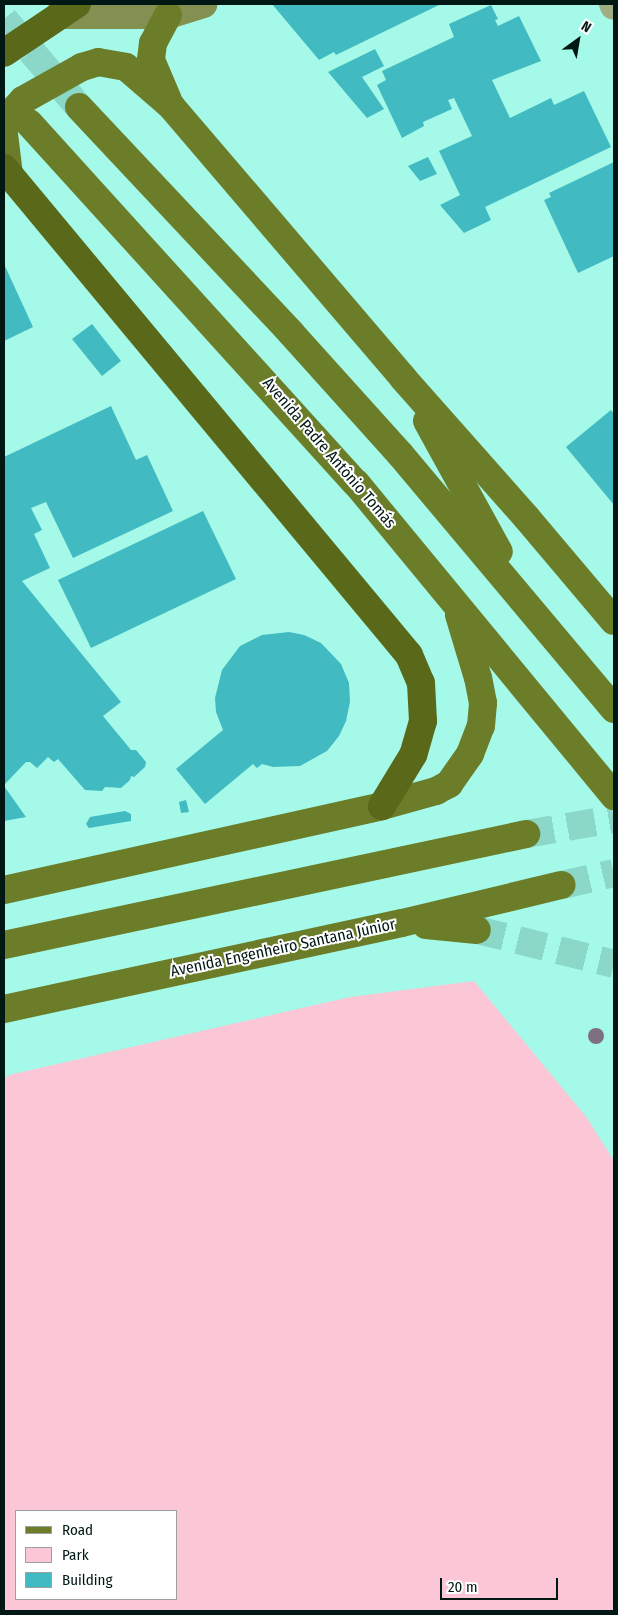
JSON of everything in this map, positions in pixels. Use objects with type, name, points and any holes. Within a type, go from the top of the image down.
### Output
[{"type":"highway","points":[[4,53],[68,9]]},
{"type":"highway","points":[[7,172],[410,655],[421,683],[423,721],[413,755],[382,806]]},
{"type":"main road","points":[[68,9],[168,15],[203,4]]},
{"type":"main road","points":[[168,15],[153,43],[151,60],[171,106]]},
{"type":"main road","points":[[16,126],[10,114],[23,100],[82,67],[98,62],[126,67],[171,106],[403,378],[526,516],[614,621]]},
{"type":"main road","points":[[79,107],[400,454],[614,709]]},
{"type":"main road","name":"Avenida Padre Antônio Tomás","points":[[16,126],[344,468],[454,599],[614,796]]},
{"type":"main road","points":[[4,134],[7,172]]},
{"type":"main road","points":[[403,378],[529,606]]},
{"type":"main road","points":[[4,890],[382,806],[436,791],[449,784],[470,754],[481,726],[483,703],[478,678],[454,599]]},
{"type":"main road","points":[[579,665],[614,686]]},
{"type":"main road","points":[[4,945],[526,834]]},
{"type":"main road","name":"Avenida Engenheiro Santana Júnior","points":[[4,1009],[402,923],[562,885]]},
{"type":"main road","points":[[402,923],[477,930]]},
{"type":"green space","points":[[474,981],[587,1118],[614,1161],[614,1611],[4,1611],[4,1080],[9,1075],[350,997]]},
{"type":"building","points":[[272,4],[441,4],[336,55],[334,52],[319,60]]},
{"type":"building","points":[[491,5],[498,19],[495,20],[498,26],[519,16],[541,61],[492,80],[510,118],[551,98],[554,105],[584,91],[611,147],[485,207],[491,220],[464,233],[440,205],[460,195],[439,151],[472,136],[454,98],[448,100],[452,109],[423,122],[424,126],[402,138],[377,85],[386,80],[382,71],[454,37],[449,24]]},
{"type":"building","points":[[375,49],[384,66],[362,77],[384,109],[367,118],[328,72]]},
{"type":"building","points":[[428,157],[437,174],[420,181],[408,166]]},
{"type":"building","points":[[614,162],[614,256],[578,273],[544,200],[551,197],[549,193]]},
{"type":"building","points":[[4,264],[33,327],[4,341]]},
{"type":"building","points":[[92,324],[121,361],[102,376],[72,339]]},
{"type":"building","points":[[111,406],[136,460],[147,455],[173,511],[73,558],[46,502],[31,508],[42,530],[34,534],[50,568],[22,581],[121,702],[103,716],[131,750],[136,750],[146,762],[145,767],[134,777],[131,776],[130,780],[121,788],[105,787],[102,791],[85,790],[58,759],[54,762],[48,757],[37,768],[30,762],[26,762],[4,785],[4,457]]},
{"type":"building","points":[[611,410],[614,414],[614,505],[566,447]]},
{"type":"building","points":[[203,511],[236,579],[91,648],[58,580]]},
{"type":"building","points":[[289,632],[304,635],[321,643],[341,664],[349,683],[350,702],[346,721],[339,736],[327,751],[300,766],[273,767],[262,764],[257,768],[253,764],[205,804],[176,769],[223,730],[216,712],[215,698],[222,670],[240,646],[262,635]]},
{"type":"building","points":[[4,786],[26,817],[4,821]]},
{"type":"building","points":[[186,800],[189,812],[181,813],[179,802]]},
{"type":"building","points":[[125,811],[131,814],[131,821],[89,828],[86,824],[90,817]]},
{"type":"tunnel","points":[[4,19],[79,107]]},
{"type":"tunnel","points":[[526,834],[614,819]]},
{"type":"tunnel","points":[[562,885],[614,873]]},
{"type":"tunnel","points":[[477,930],[614,964]]}]
